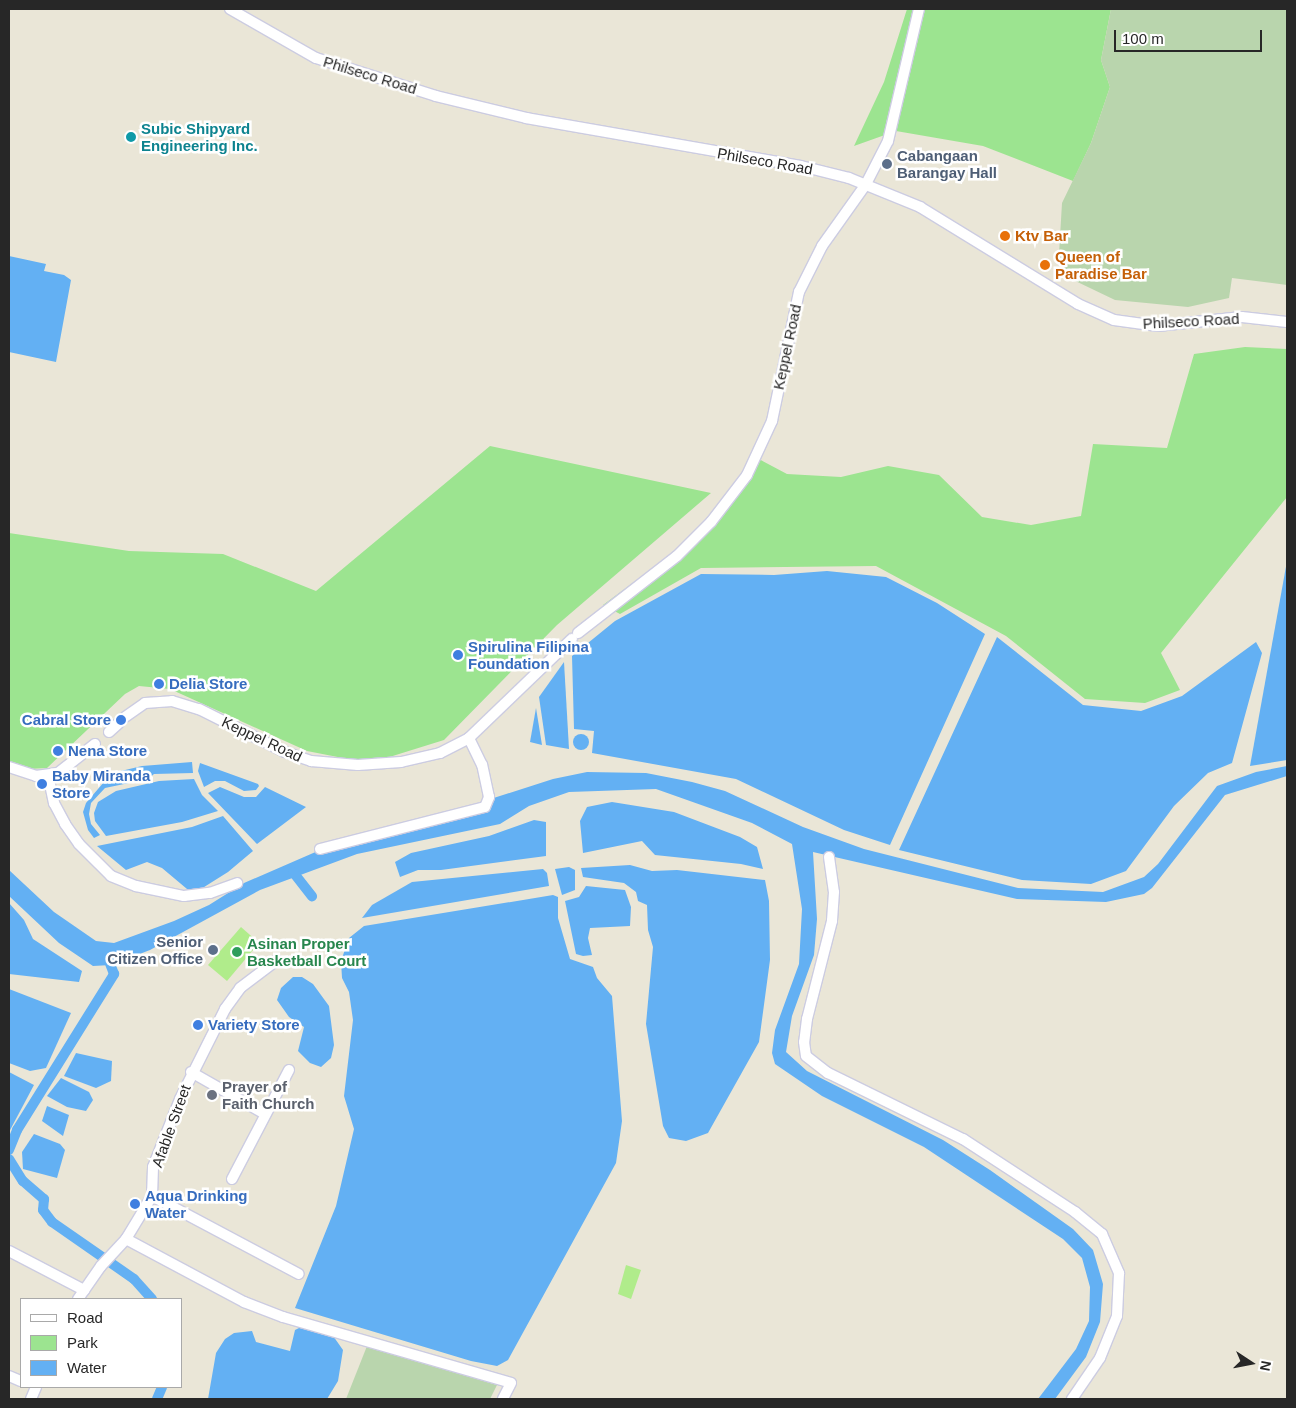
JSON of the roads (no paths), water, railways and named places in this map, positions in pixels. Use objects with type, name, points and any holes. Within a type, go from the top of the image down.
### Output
[{"type":"street","name":"Philseco Road","points":[[230,9],[316,58],[436,96],[526,118],[827,171],[866,184],[920,207],[1070,299],[1114,320],[1158,326],[1242,317],[1287,322]]},
{"type":"street","name":"Keppel Road","points":[[48,775],[64,770],[122,720],[145,703],[166,700],[180,702],[285,752],[311,760],[341,764],[378,764],[418,759],[440,753],[469,738],[575,636],[671,561],[711,522],[747,475],[772,421],[799,292],[829,234],[866,184],[888,141],[920,9]]},
{"type":"street","points":[[320,849],[485,807],[489,797],[482,765],[469,738]]},
{"type":"street","points":[[9,767],[30,775],[48,775],[54,803],[65,824],[79,844],[111,876],[136,886],[184,896],[210,893],[238,883]]},
{"type":"street","points":[[829,857],[834,892],[832,921],[807,1019],[806,1056],[828,1073],[972,1144],[1102,1234],[1118,1273],[1117,1316],[1100,1358],[1072,1399]]},
{"type":"street","name":"Afable Street","points":[[79,1298],[108,1257],[126,1239],[152,1196],[153,1167],[191,1072],[233,997],[277,960]]},
{"type":"street","points":[[232,1179],[289,1070]]},
{"type":"street","points":[[191,1072],[265,1114]]},
{"type":"street","points":[[152,1196],[299,1274]]},
{"type":"street","points":[[126,1239],[244,1302],[273,1314],[512,1383],[503,1399]]},
{"type":"street","points":[[9,1251],[84,1290]]},
{"type":"water","points":[[9,256],[46,264],[44,271],[64,275],[71,280],[56,362],[9,352]]},
{"type":"water","points":[[1287,561],[1287,760],[1250,766]]},
{"type":"water","points":[[827,571],[886,577],[937,603],[985,634],[890,845],[844,830],[736,779],[592,753],[594,731],[574,729],[572,656],[615,621],[701,574],[774,575]]},
{"type":"water","points":[[997,637],[1083,705],[1141,711],[1182,696],[1256,642],[1262,653],[1232,763],[1208,773],[1174,806],[1126,871],[1091,884],[1022,880],[899,850]]},
{"type":"water","points":[[564,662],[569,749],[546,745],[539,697]]},
{"type":"water","points":[[536,708],[542,745],[530,742]]},
{"type":"water","points":[[578,734],[584,734],[589,739],[587,748],[578,750],[573,745],[573,739]]},
{"type":"water","points":[[192,762],[193,773],[154,774],[148,779],[105,788],[91,803],[89,814],[91,824],[100,835],[94,838],[88,830],[83,812],[86,803],[104,782],[121,771],[142,766]]},
{"type":"water","points":[[200,763],[258,784],[259,786],[256,790],[244,791],[225,781],[215,781],[204,787],[198,771]]},
{"type":"water","points":[[1287,766],[1287,776],[1225,795],[1152,888],[1144,894],[1106,902],[1017,899],[813,852],[817,919],[814,955],[792,1016],[786,1052],[807,1071],[943,1140],[990,1170],[1073,1229],[1093,1250],[1103,1284],[1100,1322],[1086,1357],[1055,1399],[1038,1399],[1076,1349],[1089,1321],[1090,1287],[1082,1258],[1063,1239],[924,1147],[822,1096],[775,1064],[772,1053],[775,1030],[799,964],[802,909],[792,844],[752,823],[656,789],[569,792],[529,806],[500,824],[357,854],[260,890],[150,950],[111,965],[93,966],[59,943],[9,896],[9,870],[54,912],[96,941],[114,943],[174,921],[209,905],[244,883],[350,837],[453,811],[553,779],[587,772],[646,773],[692,782],[725,791],[803,827],[864,849],[1018,888],[1103,892],[1144,877],[1158,864],[1217,786],[1256,772]]},
{"type":"water","points":[[194,779],[202,795],[218,811],[182,822],[106,836],[95,821],[94,813],[98,802],[116,791],[159,781]]},
{"type":"water","points":[[220,787],[244,797],[256,797],[265,787],[306,807],[257,844],[208,793]]},
{"type":"water","points":[[612,802],[674,812],[740,837],[757,847],[763,869],[741,864],[655,855],[642,841],[583,853],[580,821],[587,807]]},
{"type":"water","points":[[223,816],[253,851],[228,872],[193,894],[162,868],[147,862],[126,870],[97,846],[192,827]]},
{"type":"water","points":[[534,820],[546,822],[546,856],[441,870],[418,870],[400,877],[395,862],[411,853],[489,836]]},
{"type":"water","points":[[630,865],[652,871],[677,870],[765,880],[769,901],[770,960],[759,1042],[708,1133],[686,1141],[669,1138],[663,1126],[646,1024],[653,947],[648,930],[647,905],[638,901],[636,892],[624,883],[583,877],[581,868]]},
{"type":"water","points":[[569,867],[575,870],[575,890],[562,895],[555,869]]},
{"type":"water","points":[[543,869],[547,873],[549,886],[362,918],[372,905],[412,882]]},
{"type":"water","points":[[586,886],[625,890],[631,907],[630,926],[590,928],[588,938],[592,955],[583,956],[576,954],[565,901],[579,897]]},
{"type":"water","points":[[553,895],[558,897],[558,918],[570,959],[593,967],[597,978],[612,996],[622,1121],[616,1163],[508,1360],[497,1366],[471,1361],[295,1308],[336,1206],[354,1129],[344,1096],[353,1020],[349,992],[342,978],[341,961],[349,938],[364,926]]},
{"type":"water","points":[[9,903],[24,920],[33,939],[82,971],[79,982],[9,974]]},
{"type":"water","points":[[293,977],[302,977],[313,984],[329,1006],[334,1045],[331,1058],[321,1067],[310,1063],[298,1051],[304,1027],[289,1017],[277,1000],[281,988]]},
{"type":"water","points":[[9,989],[71,1013],[46,1068],[30,1071],[9,1063]]},
{"type":"water","points":[[76,1053],[112,1061],[111,1081],[96,1088],[64,1076]]},
{"type":"water","points":[[9,1072],[34,1085],[9,1132]]},
{"type":"water","points":[[61,1078],[89,1092],[93,1100],[86,1111],[67,1107],[47,1096]]},
{"type":"water","points":[[47,1106],[69,1115],[63,1136],[42,1121]]},
{"type":"water","points":[[34,1134],[60,1144],[65,1150],[57,1178],[23,1169],[22,1152]]},
{"type":"water","points":[[303,1326],[331,1333],[343,1350],[338,1381],[327,1399],[208,1399],[216,1353],[225,1339],[234,1333],[252,1331],[256,1342],[290,1351],[295,1330]]},
{"type":"waterway","points":[[293,872],[312,896]]},
{"type":"waterway","points":[[9,1150],[17,1130],[114,974],[107,956]]},
{"type":"waterway","points":[[9,1159],[23,1181],[44,1199],[43,1210],[52,1222],[134,1279],[151,1298]]},
{"type":"waterway","points":[[157,1399],[162,1388]]},
{"type":"place","name":"Subic Shipyard Engineering Inc.","points":[[131,137]]},
{"type":"place","name":"Cabangaan Barangay Hall","points":[[887,164]]},
{"type":"place","name":"Ktv Bar","points":[[1005,236]]},
{"type":"place","name":"Queen of Paradise Bar","points":[[1045,265]]},
{"type":"place","name":"Spirulina Filipina Foundation","points":[[458,655]]},
{"type":"place","name":"Delia Store","points":[[159,684]]},
{"type":"place","name":"Cabral Store","points":[[121,720]]},
{"type":"place","name":"Nena Store","points":[[58,751]]},
{"type":"place","name":"Baby Miranda Store","points":[[42,784]]},
{"type":"place","name":"Senior Citizen Office","points":[[213,950]]},
{"type":"place","name":"Asinan Proper Basketball Court","points":[[237,952]]},
{"type":"place","name":"Variety Store","points":[[198,1025]]},
{"type":"place","name":"Prayer of Faith Church","points":[[212,1095]]},
{"type":"place","name":"Aqua Drinking Water","points":[[135,1204]]}]
